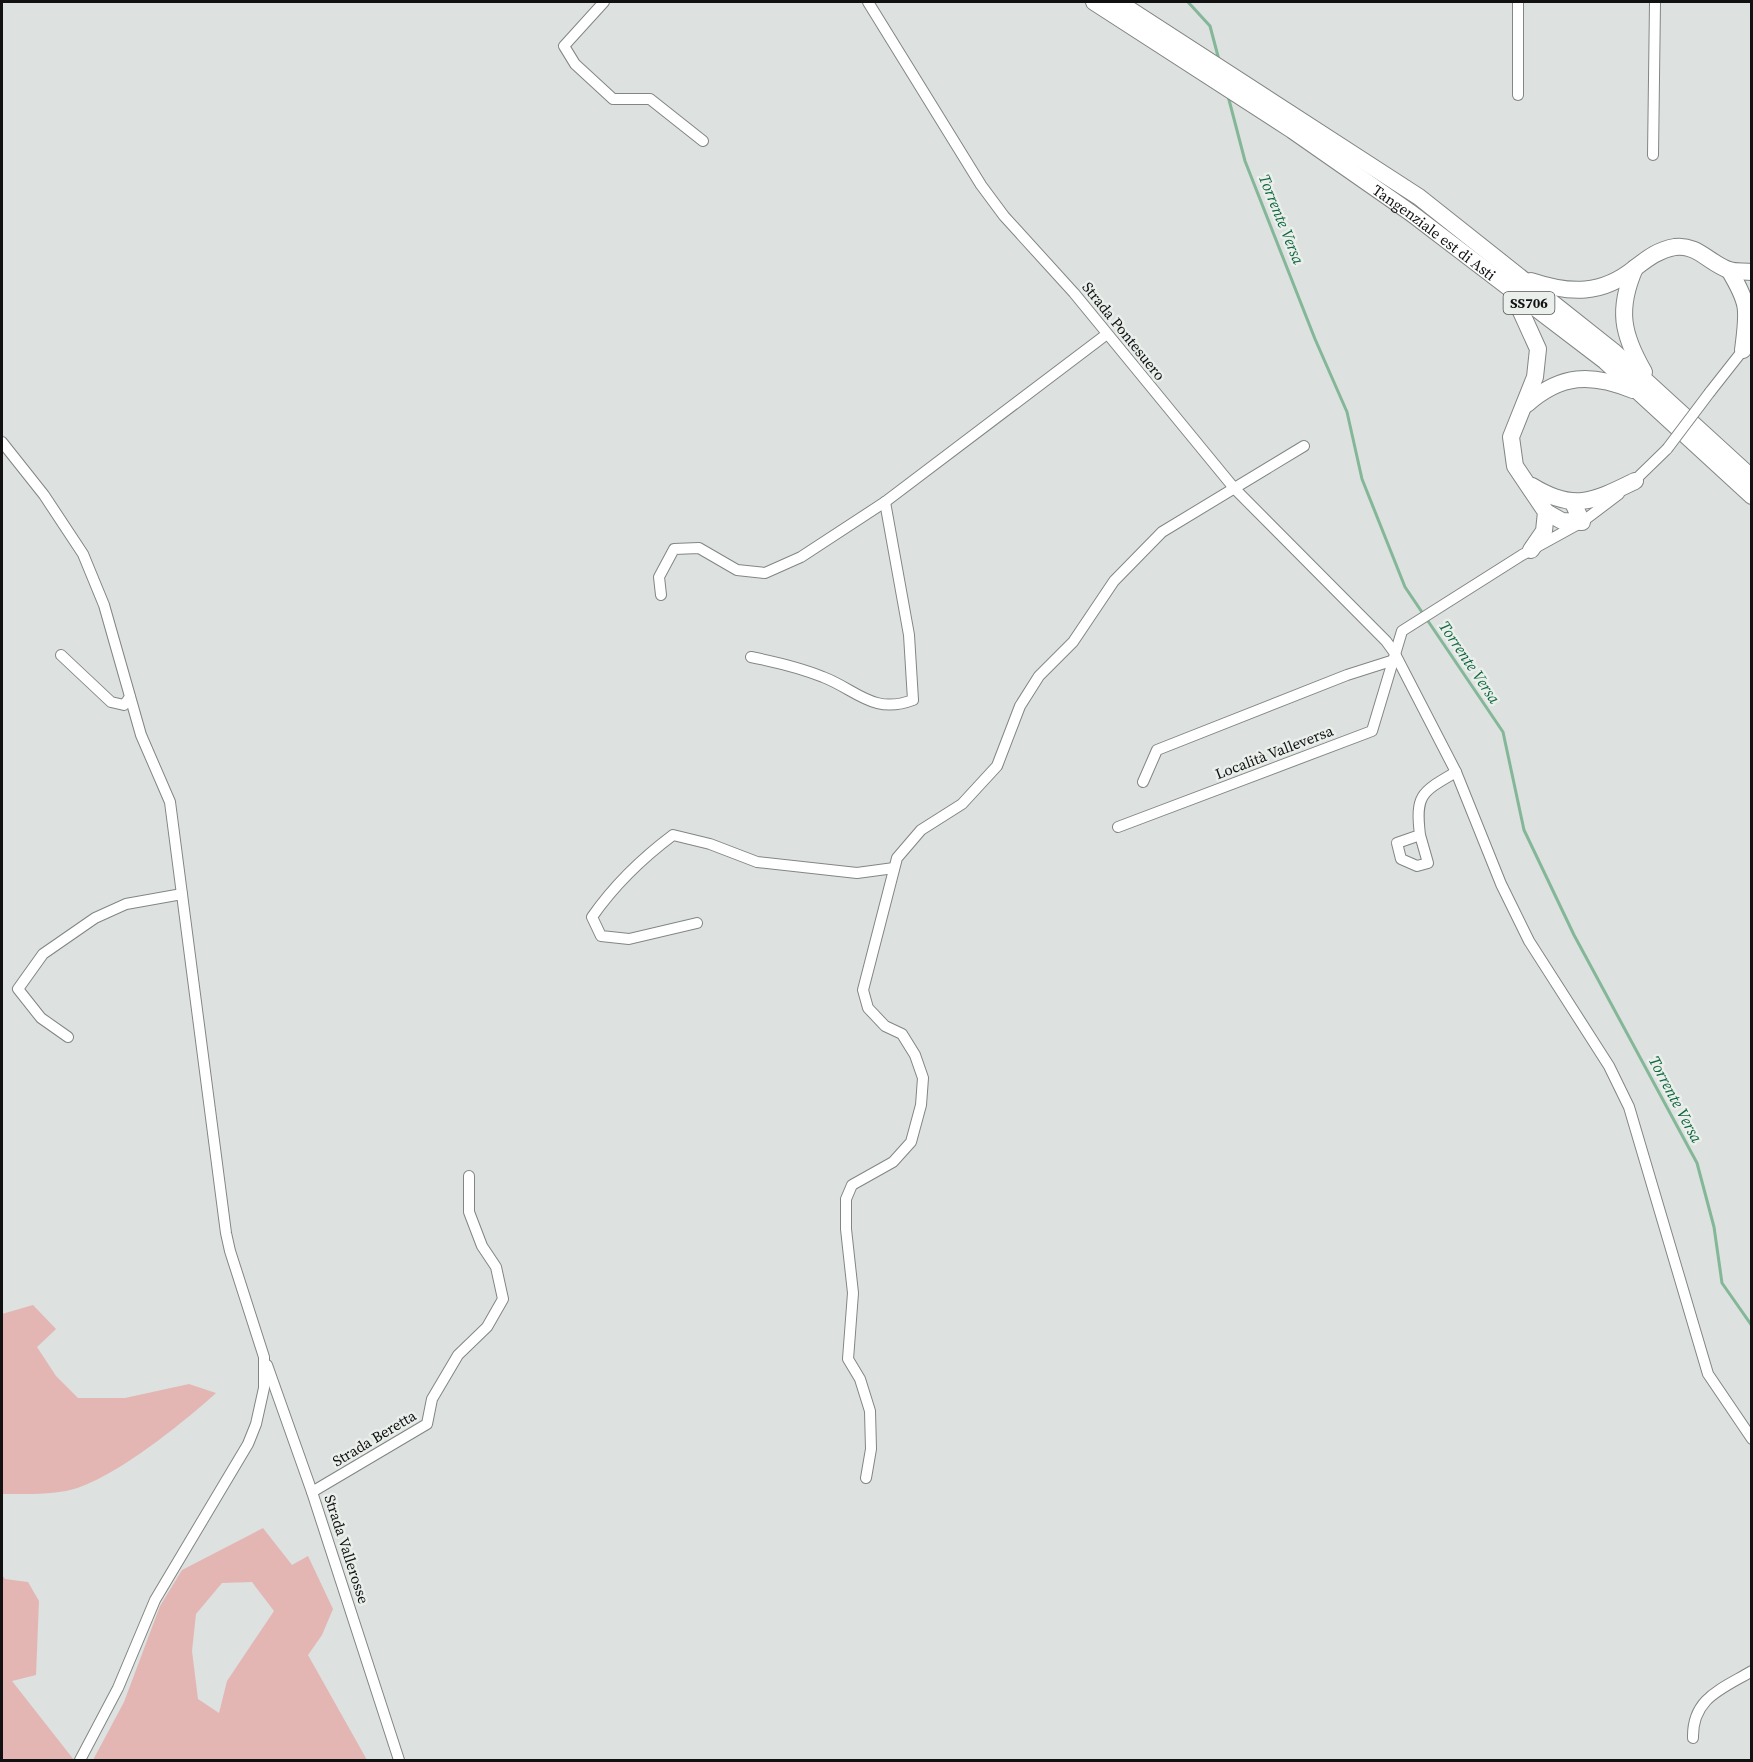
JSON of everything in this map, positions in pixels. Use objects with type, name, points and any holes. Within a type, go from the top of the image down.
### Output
[{"type":"highway","name":"Tangenziale est di Asti","points":[[1094,2],[1292,130],[1613,351],[1646,389],[1752,496]]},
{"type":"highway","name":"Tangenziale est di Asti","points":[[1118,2],[1419,197],[1516,284]]},
{"type":"highway","points":[[1573,503],[1582,522],[1562,521],[1546,512],[1515,465],[1511,443],[1512,429],[1538,368],[1538,349],[1516,284],[1571,291],[1594,289],[1615,281],[1657,252],[1685,247],[1691,248],[1729,270],[1752,272]]},
{"type":"highway","points":[[1635,268],[1626,290],[1622,316],[1627,340],[1646,389]]},
{"type":"highway","points":[[1729,270],[1748,298],[1747,344]]},
{"type":"highway","points":[[1521,409],[1546,388],[1566,381],[1584,379],[1646,389]]},
{"type":"highway","name":"Tangenziale est di Asti","points":[[1646,389],[1748,473]]},
{"type":"highway","points":[[1526,482],[1551,498],[1573,503],[1599,499],[1635,481]]},
{"type":"highway","points":[[1531,550],[1544,531],[1546,512]]},
{"type":"street","points":[[604,2],[564,46],[575,64],[613,99],[650,99],[703,141]]},
{"type":"street","name":"Strada Pontesuero","points":[[868,2],[981,185],[1004,216],[1107,333],[1234,488],[1386,640],[1456,772],[1501,884],[1529,941],[1609,1066],[1629,1107],[1708,1374],[1752,1439]]},
{"type":"street","points":[[1518,2],[1518,95]]},
{"type":"street","points":[[1653,155],[1655,2]]},
{"type":"street","points":[[661,595],[658,577],[674,549],[699,548],[737,570],[765,573],[801,557],[885,502],[1107,333]]},
{"type":"street","points":[[1143,782],[1157,750],[1393,657],[1402,632],[1531,550],[1582,522],[1635,481],[1667,449],[1747,344]]},
{"type":"street","points":[[2,442],[44,495],[83,554],[104,605],[141,735],[170,802],[230,1251],[265,1367],[264,1388],[256,1424],[248,1444],[155,1600],[118,1688],[80,1761]]},
{"type":"street","points":[[866,1478],[871,1449],[870,1410],[860,1379],[848,1359],[854,1293],[846,1229],[846,1199],[852,1185],[893,1162],[911,1142],[921,1105],[923,1078],[915,1055],[902,1034],[885,1026],[868,1008],[863,990],[897,858],[921,830],[962,804],[997,766],[1020,706],[1039,676],[1073,642],[1114,581],[1162,532],[1304,446]]},
{"type":"street","points":[[751,657],[799,668],[826,678],[870,703],[898,706],[913,700],[909,634],[885,502]]},
{"type":"street","points":[[61,656],[111,702],[124,705],[130,697]]},
{"type":"street","name":"Località Valleversa","points":[[1118,827],[1372,731],[1393,657]]},
{"type":"street","points":[[1420,836],[1417,809],[1427,789],[1456,772]]},
{"type":"street","points":[[697,923],[629,939],[601,936],[592,917],[627,874],[673,835],[710,843],[756,862],[857,873],[894,868]]},
{"type":"street","points":[[68,1037],[41,1018],[18,989],[43,954],[95,918],[126,904],[182,894]]},
{"type":"street","name":"Strada Beretta","points":[[312,1492],[427,1424],[432,1399],[458,1355],[487,1327],[503,1299],[496,1267],[482,1246],[469,1212],[469,1176]]},
{"type":"street","name":"Strada Vallerosse","points":[[261,1348],[312,1492],[399,1761]]},
{"type":"street","points":[[1694,1738],[1693,1720],[1706,1699],[1752,1671]]},
{"type":"shaded area","points":[[33,1305],[56,1329],[37,1347],[56,1376],[78,1398],[125,1398],[189,1384],[216,1393],[145,1450],[103,1477],[66,1491],[42,1494],[2,1494],[2,1314]]},
{"type":"shaded area","points":[[263,1528],[292,1565],[308,1556],[333,1609],[322,1635],[308,1655],[367,1760],[93,1760],[124,1702],[160,1606],[182,1570]],"holes":[[[252,1582],[274,1611],[227,1681],[219,1713],[198,1699],[192,1651],[196,1614],[222,1583]]]},
{"type":"shaded area","points":[[2,1575],[5,1579],[28,1582],[39,1601],[36,1675],[12,1681],[74,1760],[2,1760]]},
{"type":"waterway","name":"Torrente Versa","points":[[1188,2],[1210,26],[1219,60]]},
{"type":"waterway","name":"Torrente Versa","points":[[1228,96],[1245,161],[1315,339],[1347,412],[1362,479],[1405,587],[1503,732],[1524,830],[1574,935],[1697,1163],[1714,1227],[1722,1283],[1752,1326]]}]
